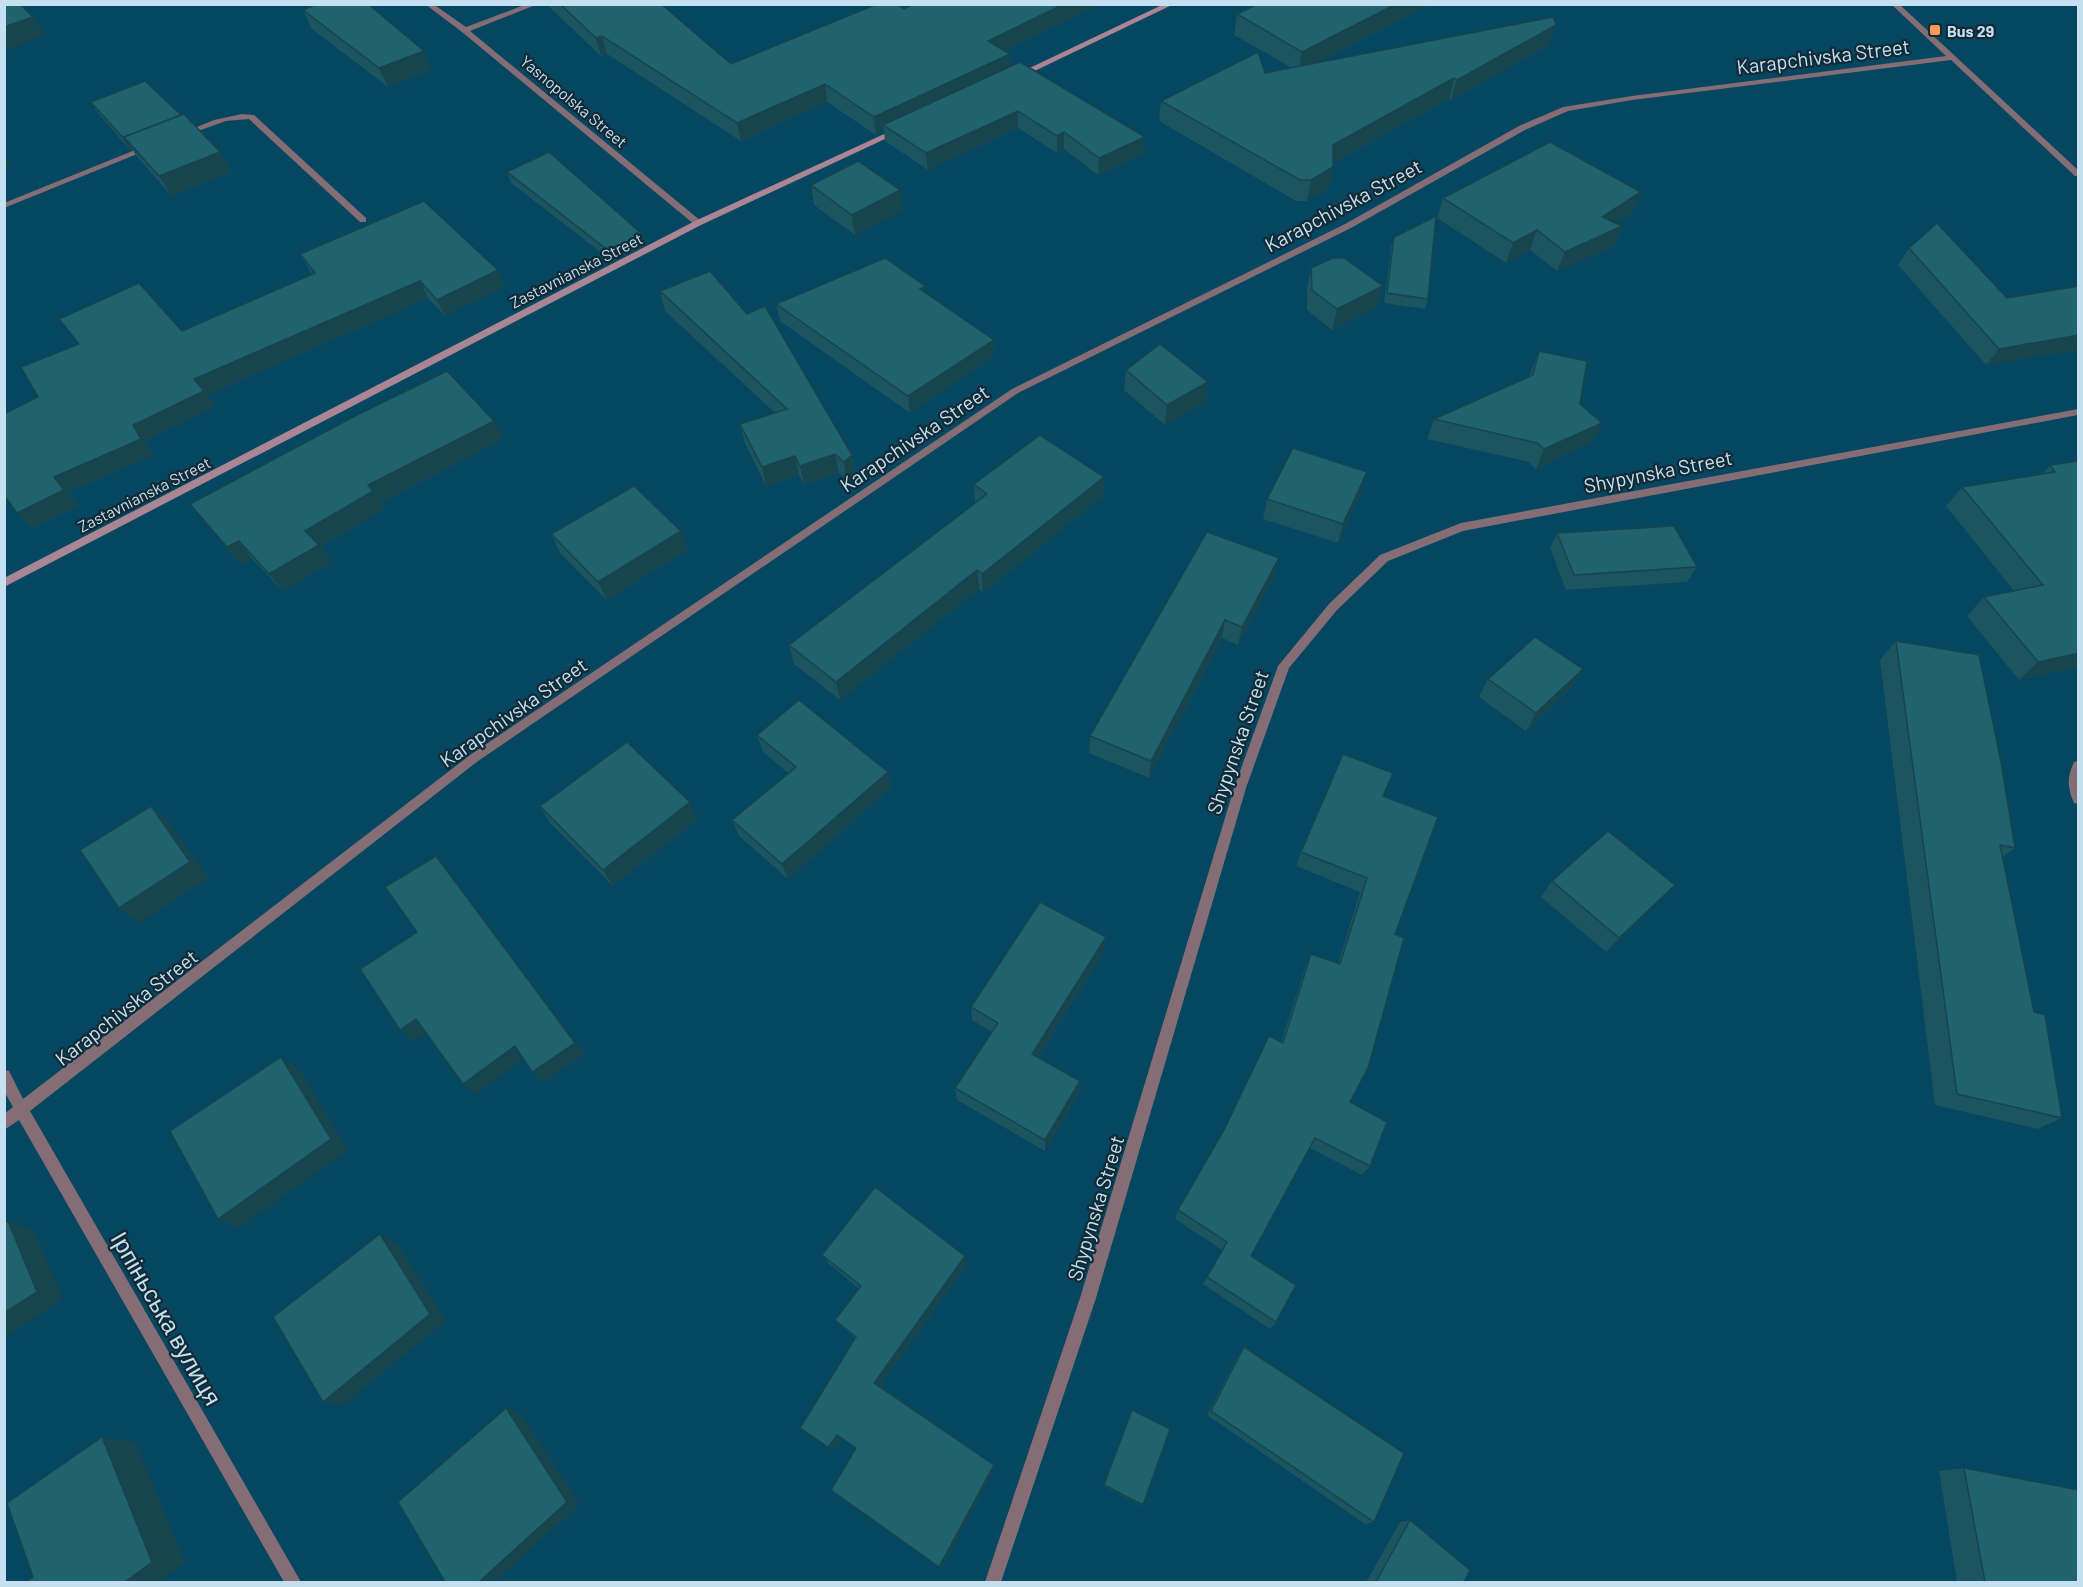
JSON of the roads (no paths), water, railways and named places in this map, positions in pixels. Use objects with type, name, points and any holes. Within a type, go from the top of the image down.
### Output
[{"type":"street","name":"Yasnopolska Street","points":[[428,4],[465,30],[698,223]]},
{"type":"street","points":[[465,30],[535,4]]},
{"type":"street","points":[[1010,79],[1171,4]]},
{"type":"street","points":[[1894,4],[2079,174]]},
{"type":"street","name":"Karapchivska Street","points":[[4,1123],[474,758],[1015,391],[1348,226],[1522,129],[1566,109],[1632,98],[1952,58]]},
{"type":"street","points":[[171,139],[215,121],[237,116],[251,117],[363,220]]},
{"type":"street","name":"Zastavnianska Street","points":[[4,583],[698,223],[902,129]]},
{"type":"street","points":[[4,206],[160,143]]},
{"type":"street","name":"Shypynska Street","points":[[993,1582],[1088,1298],[1240,788],[1284,666],[1333,607],[1384,558],[1461,527],[2079,412]]},
{"type":"street","points":[[2079,766],[2073,779],[2079,800]]},
{"type":"street","name":"Ірпіньська вулиця","points":[[4,1076],[293,1582]]},
{"type":"place","name":"Bus 29","points":[[1935,30]]}]
